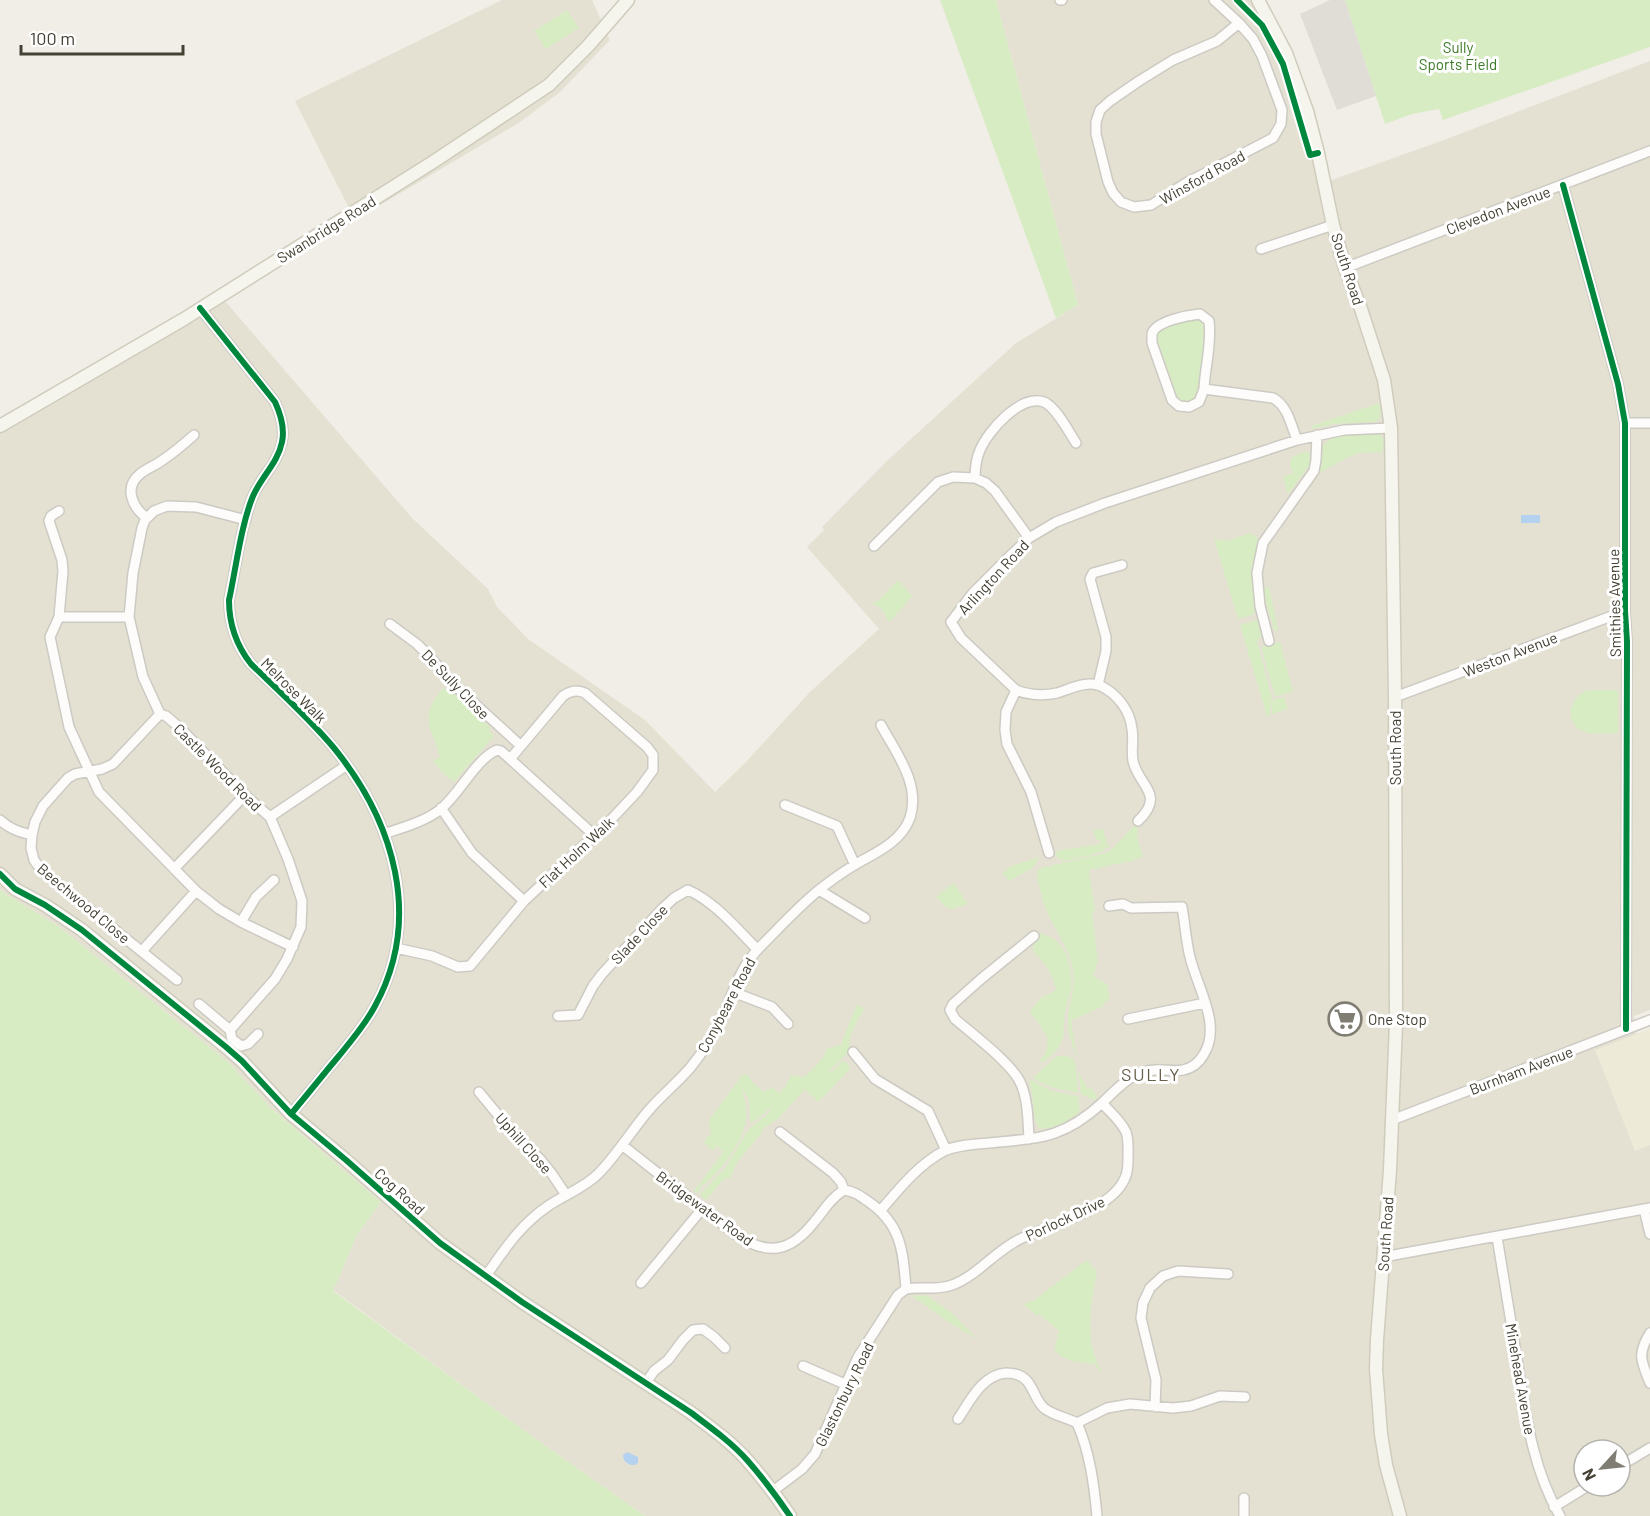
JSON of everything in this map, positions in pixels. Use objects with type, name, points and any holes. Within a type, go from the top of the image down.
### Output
[{"type":"street","name":"Swanbridge Road","points":[[0,426],[200,308],[433,162],[549,86],[628,0]]},
{"type":"street","name":"Winsford Road","points":[[1214,0],[1239,23],[1253,39],[1262,56],[1282,110],[1281,124],[1273,138],[1186,183],[1152,205],[1134,207],[1121,202],[1113,194],[1108,182],[1096,134],[1096,122],[1100,110],[1139,81],[1173,60],[1217,41],[1239,23]]},
{"type":"street","name":"South Road","points":[[1258,0],[1286,53],[1308,111],[1345,268],[1384,380],[1391,428],[1396,1024],[1377,1340],[1377,1404],[1386,1465],[1400,1516]]},
{"type":"street","name":"Clevedon Avenue","points":[[1345,268],[1650,152]]},
{"type":"street","name":"Smithies Avenue","points":[[1563,185],[1618,384],[1625,423],[1626,1029]]},
{"type":"street","points":[[1260,249],[1334,225]]},
{"type":"street","name":"Melrose Walk","points":[[200,308],[275,402],[283,429],[281,448],[254,495],[246,520],[229,600],[234,635],[251,664],[321,734],[347,765],[365,793],[384,834],[393,861],[398,890],[399,919],[396,948],[385,985],[375,1007],[366,1022],[291,1114]]},
{"type":"street","points":[[1200,314],[1209,321],[1211,335],[1204,389],[1199,402],[1189,407],[1179,406],[1172,400],[1152,344],[1152,334],[1157,326],[1200,314]]},
{"type":"street","points":[[1204,389],[1273,398],[1284,407],[1297,440]]},
{"type":"street","points":[[975,478],[981,448],[994,428],[1014,409],[1032,401],[1044,402],[1051,407],[1076,442]]},
{"type":"street","points":[[1625,423],[1650,423]]},
{"type":"street","name":"Arlington Road","points":[[1016,690],[961,638],[951,622],[973,593],[1029,538],[1056,522],[1081,512],[1297,440],[1344,430],[1391,428]]},
{"type":"street","points":[[194,435],[164,460],[140,474],[134,481],[131,488],[131,499],[136,508],[147,518],[154,511],[167,506],[196,507],[246,520]]},
{"type":"street","points":[[1269,641],[1260,606],[1257,573],[1263,543],[1314,471],[1317,435]]},
{"type":"street","points":[[874,546],[938,482],[953,477],[975,478],[986,483],[995,491],[1029,538]]},
{"type":"street","points":[[59,511],[51,516],[49,521],[62,560],[63,571],[59,617],[50,637],[69,727],[99,792],[196,891],[241,922],[293,947]]},
{"type":"street","name":"Castle Wood Road","points":[[147,518],[142,528],[133,573],[129,617],[143,677],[160,714],[166,716],[180,728],[245,795],[270,817],[288,859],[302,901],[301,927],[293,947],[275,979],[230,1030]]},
{"type":"street","points":[[1098,685],[1106,651],[1106,638],[1090,579],[1093,573],[1122,565]]},
{"type":"street","name":"Weston Avenue","points":[[1395,697],[1625,611]]},
{"type":"street","points":[[59,617],[129,617]]},
{"type":"street","name":"De Sully Close","points":[[390,624],[417,644],[452,683],[521,746]]},
{"type":"street","points":[[1049,853],[1031,792],[1007,744],[1006,712],[1016,690],[1036,695],[1056,693],[1080,685],[1098,685],[1114,694],[1124,706],[1132,729],[1133,763],[1150,793],[1150,805],[1138,821]]},
{"type":"street","name":"Flat Holm Walk","points":[[396,948],[432,956],[458,967],[466,967],[473,963],[524,901],[607,824],[649,778],[653,770],[653,756],[647,747],[585,693],[574,691],[563,696],[521,746]]},
{"type":"street","name":"Beechwood Close","points":[[160,714],[113,764],[68,778],[43,806],[35,822],[31,848],[33,860],[42,871],[177,980]]},
{"type":"street","name":"Conybeare Road","points":[[485,1277],[513,1237],[529,1221],[597,1176],[647,1112],[690,1068],[714,1032],[740,973],[758,949],[819,890],[898,837],[909,818],[912,805],[911,786],[881,725]]},
{"type":"street","points":[[510,759],[521,746]]},
{"type":"street","points":[[384,834],[423,820],[441,808],[488,755],[497,750],[501,751],[594,835]]},
{"type":"street","points":[[270,817],[347,765]]},
{"type":"street","points":[[174,869],[245,795]]},
{"type":"street","points":[[785,805],[837,826],[855,865]]},
{"type":"street","points":[[441,808],[472,853],[524,901]]},
{"type":"street","points":[[0,820],[17,831],[32,835]]},
{"type":"street","name":"Cog Road","points":[[0,874],[15,889],[45,905],[82,930],[226,1047],[291,1114],[440,1243],[485,1277],[717,1432],[747,1460],[790,1516]]},
{"type":"street","points":[[241,922],[256,897],[274,880]]},
{"type":"street","name":"Slade Close","points":[[558,1016],[578,1015],[602,974],[661,909],[688,890],[709,902],[758,949]]},
{"type":"street","points":[[819,890],[865,918]]},
{"type":"street","points":[[142,951],[196,891]]},
{"type":"street","points":[[881,1210],[912,1175],[946,1150],[972,1144],[1044,1137],[1072,1127],[1128,1079],[1137,1074],[1154,1070],[1180,1071],[1200,1061],[1211,1037],[1211,1024],[1190,956],[1182,907],[1131,908],[1123,904],[1109,906]]},
{"type":"street","points":[[1029,1139],[1026,1104],[1022,1085],[1015,1072],[955,1019],[950,1010],[981,979],[1034,936]]},
{"type":"street","points":[[733,992],[772,1007],[788,1024]]},
{"type":"street","points":[[1128,1019],[1205,1003]]},
{"type":"street","points":[[199,1004],[230,1030],[232,1039],[242,1046],[248,1044],[258,1034]]},
{"type":"street","name":"Burnham Avenue","points":[[1392,1120],[1650,1020]]},
{"type":"street","points":[[853,1052],[875,1078],[928,1111],[946,1150]]},
{"type":"street","name":"Uphill Close","points":[[479,1092],[518,1138],[540,1159],[566,1195]]},
{"type":"street","name":"Porlock Drive","points":[[906,1289],[951,1286],[1019,1240],[1078,1215],[1112,1196],[1125,1178],[1128,1167],[1127,1140],[1125,1131],[1102,1103]]},
{"type":"street","points":[[780,1132],[833,1173],[841,1182],[844,1190],[854,1191],[881,1210],[891,1224],[904,1254],[906,1289]]},
{"type":"street","name":"Bridgewater Road","points":[[622,1145],[749,1244],[763,1248],[780,1247],[792,1243],[805,1233],[836,1195],[844,1190]]},
{"type":"street","points":[[642,1283],[702,1209]]},
{"type":"street","points":[[1383,1257],[1647,1209],[1650,1234]]},
{"type":"street","name":"Minehead Avenue","points":[[1497,1237],[1527,1422],[1544,1485],[1560,1516]]},
{"type":"street","points":[[1155,1407],[1156,1380],[1141,1318],[1143,1302],[1150,1288],[1163,1276],[1178,1271],[1228,1274]]},
{"type":"street","name":"Glastonbury Road","points":[[773,1491],[802,1469],[815,1454],[858,1357],[898,1294],[906,1289]]},
{"type":"street","points":[[646,1383],[654,1371],[668,1360],[682,1340],[693,1330],[703,1329],[725,1348]]},
{"type":"street","points":[[1650,1334],[1641,1353],[1642,1365],[1650,1383]]},
{"type":"street","points":[[803,1365],[847,1385]]},
{"type":"street","points":[[958,1419],[988,1379],[998,1374],[1011,1373],[1022,1376],[1029,1383],[1044,1408],[1056,1416],[1077,1422],[1083,1436],[1095,1485],[1097,1516]]},
{"type":"street","points":[[1077,1422],[1107,1408],[1117,1406],[1130,1404],[1173,1408],[1191,1406],[1220,1396],[1245,1396]]},
{"type":"street","points":[[1632,1459],[1650,1448]]},
{"type":"street","points":[[1554,1506],[1572,1495]]},
{"type":"street","points":[[1244,1498],[1244,1516]]},
{"type":"shaded area","points":[[502,0],[592,0],[610,40],[560,92],[520,122],[355,220],[295,101]]},
{"type":"shaded area","points":[[996,0],[1251,0],[1286,61],[1318,185],[1444,140],[1650,61],[1650,1010],[1634,1016],[1636,1034],[1650,1029],[1650,1516],[645,1516],[333,1290],[357,1235],[381,1202],[273,1110],[228,1062],[58,926],[0,889],[0,431],[172,334],[225,301],[412,518],[488,589],[497,607],[528,639],[645,720],[715,792],[810,692],[879,629],[807,547],[824,530],[822,527],[888,460],[1016,343],[1078,305]]},
{"type":"shaded area","points":[[1330,0],[1345,0],[1376,96],[1337,110],[1300,14]]},
{"type":"shaded area","points":[[1650,1029],[1650,1145],[1635,1151],[1595,1050]]},
{"type":"green space","points":[[940,0],[996,0],[1078,305],[1056,318]]},
{"type":"green space","name":"Sully Sports Field","points":[[1345,0],[1650,0],[1650,47],[1443,120],[1439,109],[1412,114],[1385,124]]},
{"type":"green space","points":[[567,10],[579,28],[546,49],[534,31]]},
{"type":"green space","points":[[1199,318],[1205,323],[1207,333],[1196,399],[1185,402],[1175,396],[1155,337],[1161,329]]},
{"type":"green space","points":[[1379,403],[1380,416],[1375,422],[1334,424],[1312,429],[1311,426]]},
{"type":"green space","points":[[1380,433],[1383,438],[1383,452],[1359,453],[1316,474],[1322,450],[1330,438],[1344,434]]},
{"type":"green space","points":[[1309,452],[1311,463],[1288,494],[1283,477],[1293,473],[1290,465],[1292,457]]},
{"type":"green space","points":[[1251,533],[1260,541],[1254,558],[1252,576],[1256,611],[1252,615],[1238,619],[1214,539],[1227,541]]},
{"type":"green space","points":[[898,580],[912,596],[890,622],[882,610],[872,604],[879,600]]},
{"type":"green space","points":[[1269,587],[1278,631],[1274,629],[1262,588]]},
{"type":"green space","points":[[1256,620],[1261,623],[1263,635],[1257,641],[1272,699],[1267,717],[1240,625]]},
{"type":"green space","points":[[1280,642],[1293,692],[1275,696],[1261,647]]},
{"type":"green space","points":[[443,688],[448,689],[491,728],[489,731],[494,736],[454,782],[433,761],[440,757],[430,729],[429,715],[435,698]]},
{"type":"green space","points":[[1587,690],[1618,690],[1618,733],[1588,733],[1575,725],[1571,713],[1572,706],[1580,694]]},
{"type":"green space","points":[[1284,697],[1288,709],[1271,716],[1273,700]]},
{"type":"green space","points":[[1137,823],[1138,841],[1143,857],[1134,859],[1134,861],[1090,869],[1095,910],[1092,914],[1098,961],[1093,976],[1107,984],[1110,1001],[1107,1000],[1101,1007],[1071,1021],[1077,1058],[1070,1038],[1068,1022],[1074,983],[1073,971],[1065,946],[1048,915],[1040,891],[1038,870],[1110,851]]},
{"type":"green space","points":[[1103,829],[1107,845],[1111,845],[1101,852],[1062,861],[1054,853],[1100,844],[1100,840],[1096,839],[1093,831]]},
{"type":"green space","points":[[1039,857],[1033,868],[1007,882],[1007,877],[1002,874],[1009,867]]},
{"type":"green space","points":[[953,883],[968,904],[951,909],[936,897]]},
{"type":"green space","points":[[0,889],[58,926],[228,1062],[273,1110],[381,1202],[357,1235],[333,1291],[645,1516],[0,1516]]},
{"type":"green space","points":[[1040,934],[1055,940],[1061,946],[1069,962],[1072,980],[1062,1040],[1055,1052],[1042,1063],[1040,1060],[1046,1053],[1048,1038],[1030,1011],[1041,998],[1056,990],[1048,969],[1033,951],[1035,937]]},
{"type":"green space","points":[[857,1004],[864,1009],[851,1035],[850,1051],[828,1072],[831,1073],[843,1061],[850,1069],[818,1102],[805,1089],[779,1118],[764,1128],[737,1163],[730,1178],[724,1179],[706,1200],[700,1195],[725,1168],[748,1130],[769,1113],[772,1106],[757,1120],[750,1123],[749,1099],[741,1088],[746,1111],[743,1132],[721,1168],[696,1193],[694,1191],[724,1151],[717,1146],[713,1151],[703,1142],[711,1133],[709,1120],[743,1074],[748,1075],[752,1082],[764,1092],[772,1087],[779,1093],[786,1086],[791,1075],[805,1077],[822,1059],[828,1048],[841,1045]]},
{"type":"green space","points":[[1058,1056],[1070,1057],[1075,1061],[1078,1093],[1050,1087],[1033,1078]]},
{"type":"green space","points":[[1078,1072],[1088,1089],[1091,1088],[1098,1097],[1094,1100],[1081,1094]]},
{"type":"green space","points":[[1032,1080],[1051,1091],[1078,1096],[1080,1112],[1055,1126],[1039,1128],[1029,1082]]},
{"type":"green space","points":[[1087,1260],[1097,1272],[1091,1309],[1090,1335],[1096,1359],[1102,1371],[1100,1372],[1095,1364],[1072,1361],[1057,1353],[1054,1349],[1059,1331],[1023,1304],[1033,1301]]},
{"type":"green space","points":[[912,1296],[928,1296],[954,1315],[977,1339]]},
{"type":"water","points":[[1521,515],[1540,515],[1540,523],[1521,523]]},
{"type":"water","points":[[627,1452],[638,1457],[638,1463],[631,1465],[626,1462],[623,1455]]},
{"type":"cycle path","points":[[1237,0],[1262,25],[1283,64],[1310,155],[1318,153]]},
{"type":"cycle path","points":[[1563,185],[1618,384],[1625,423],[1626,1029]]},
{"type":"cycle path","points":[[200,308],[275,402],[283,427],[280,450],[253,496],[242,533],[229,600],[234,634],[251,664],[314,726],[334,748],[355,777],[386,839],[395,872],[399,905],[397,939],[389,973],[375,1006],[358,1033],[291,1114]]},
{"type":"cycle path","points":[[0,874],[15,889],[45,905],[82,930],[226,1047],[291,1114],[440,1243],[522,1302],[690,1412],[720,1435],[741,1453],[790,1516]]},
{"type":"place","name":"One Stop","points":[[1345,1019]]},
{"type":"district","name":"SULLY","points":[[1151,1074]]}]
